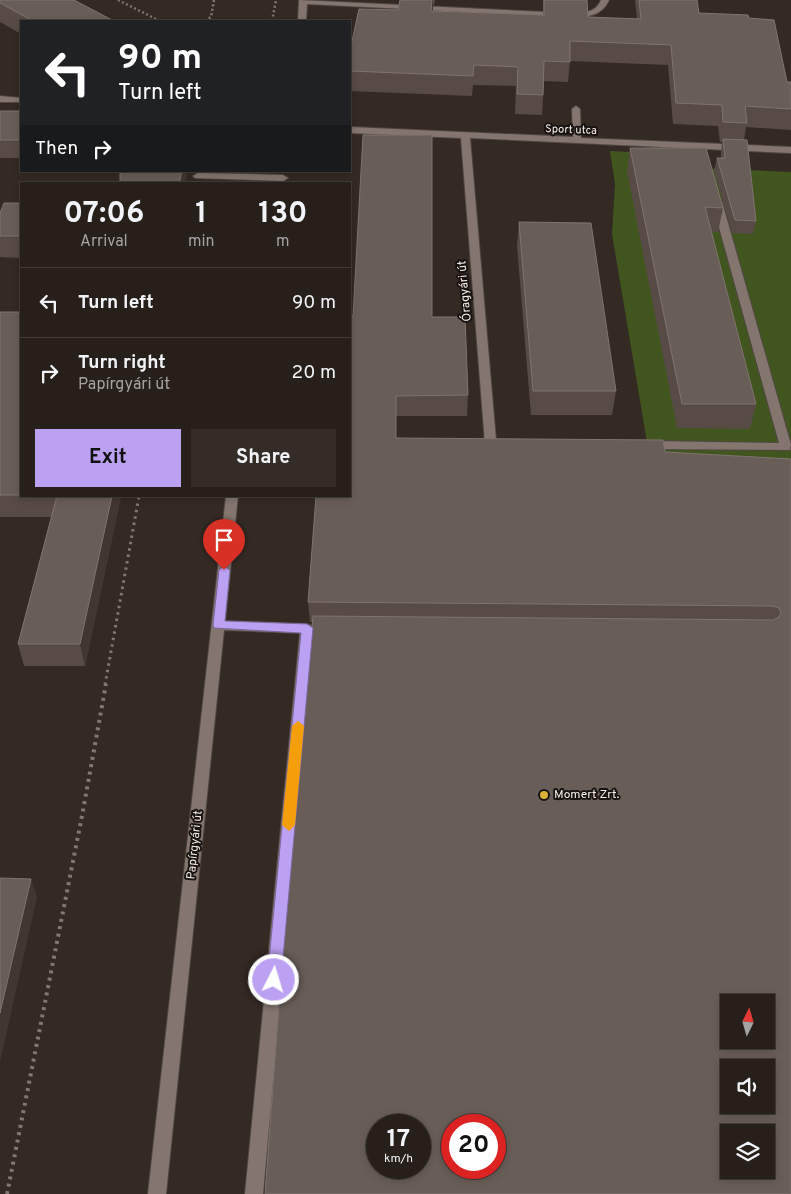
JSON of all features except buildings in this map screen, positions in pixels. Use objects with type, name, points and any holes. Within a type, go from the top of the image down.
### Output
[{"type":"street","points":[[302,20],[303,1],[595,14],[602,8],[605,0]]},
{"type":"street","points":[[0,99],[20,100]]},
{"type":"street","points":[[576,109],[577,141]]},
{"type":"street","name":"Sport utca","points":[[351,130],[577,141],[703,151],[791,150]]},
{"type":"street","name":"Óragyári út","points":[[465,136],[491,444],[510,444]]},
{"type":"street","points":[[198,176],[283,178]]},
{"type":"street","points":[[638,445],[786,447],[715,193]]},
{"type":"street","name":"Papírgyári út","points":[[157,1194],[232,497]]},
{"type":"street","points":[[218,625],[312,629],[254,1194]]},
{"type":"path","points":[[118,0],[158,20]]},
{"type":"path","points":[[206,20],[211,17],[214,0]]},
{"type":"path","points":[[272,20],[276,0]]},
{"type":"path","points":[[7,1194],[82,816],[139,497]]},
{"type":"green space","points":[[610,151],[672,154],[677,167],[791,172],[791,587],[650,460],[612,234],[615,184]]},
{"type":"slow traffic","points":[[289,825],[298,726]]},
{"type":"place","name":"Momert Zrt.","points":[[544,795]]},
{"type":"route","points":[[224,570],[218,625],[307,628],[274,980]]}]
